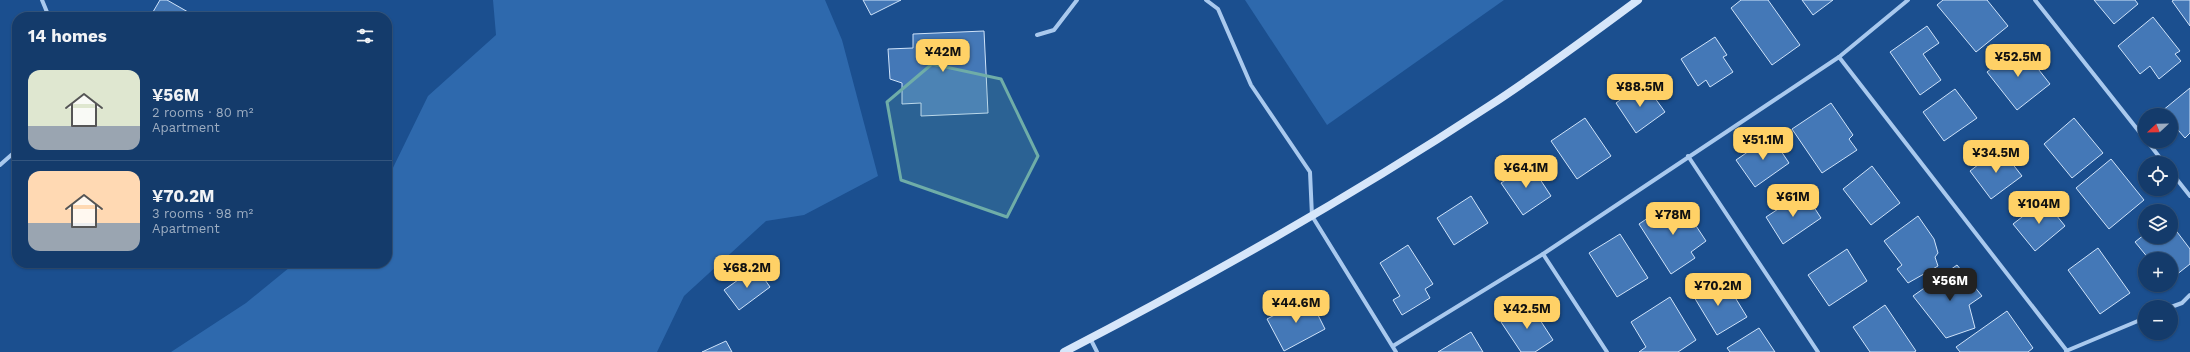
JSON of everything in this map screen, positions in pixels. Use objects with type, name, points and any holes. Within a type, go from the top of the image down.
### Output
[{"type":"street","points":[[42,0],[48,12]]},
{"type":"street","points":[[1037,35],[1054,30],[1077,0]]},
{"type":"street","points":[[1206,0],[1218,10],[1251,85],[1310,172],[1312,216],[1396,352]]},
{"type":"street","points":[[1064,352],[1312,216],[1490,106],[1638,0]]},
{"type":"street","points":[[1392,346],[1543,254],[1839,56],[1908,0]]},
{"type":"street","points":[[2035,0],[2138,130]]},
{"type":"street","points":[[1839,56],[2066,351],[2138,321]]},
{"type":"street","points":[[2152,148],[2159,156]]},
{"type":"street","points":[[0,165],[12,154]]},
{"type":"street","points":[[1688,156],[1818,352]]},
{"type":"street","points":[[2178,181],[2190,196]]},
{"type":"street","points":[[1543,254],[1607,352]]},
{"type":"street","points":[[2178,304],[2182,303],[2190,295]]},
{"type":"street","points":[[1090,338],[1097,352]]},
{"type":"highlighted area","points":[[932,64],[1001,79],[1038,156],[1007,217],[901,180],[887,102]]},
{"type":"shaded area","points":[[493,0],[825,0],[842,40],[878,176],[804,215],[766,221],[684,296],[657,352],[171,352],[246,303],[289,268],[392,268],[392,170],[428,96],[496,35]]},
{"type":"shaded area","points":[[1245,0],[1504,0],[1327,125]]},
{"type":"building","points":[[160,0],[167,0],[188,12],[153,12]]},
{"type":"building","points":[[863,0],[901,0],[871,15]]},
{"type":"building","points":[[1741,0],[1768,0],[1800,45],[1772,65],[1731,8]]},
{"type":"building","points":[[1802,0],[1833,0],[1813,15]]},
{"type":"building","points":[[1943,0],[1987,0],[2008,26],[1976,52],[1937,5]]},
{"type":"building","points":[[2094,0],[2135,0],[2138,4],[2114,24]]},
{"type":"building","points":[[2190,0],[2190,26],[2172,1]]},
{"type":"building","points":[[2153,17],[2180,51],[2175,54],[2181,61],[2159,79],[2150,66],[2140,74],[2118,46]]},
{"type":"building","points":[[1927,26],[1939,43],[1923,54],[1941,80],[1920,95],[1890,52]]},
{"type":"building","points":[[984,31],[988,113],[921,116],[921,103],[902,104],[902,83],[890,79],[888,49],[913,48],[913,34]]},
{"type":"building","points":[[1715,37],[1727,55],[1723,57],[1733,72],[1710,87],[1706,80],[1698,86],[1681,59]]},
{"type":"building","points":[[2020,46],[2050,84],[2017,110],[1987,72]]},
{"type":"building","points":[[1644,83],[1665,112],[1636,133],[1616,103]]},
{"type":"building","points":[[2190,88],[2190,133],[2185,138],[2178,130],[2178,108],[2166,108]]},
{"type":"building","points":[[1955,89],[1977,118],[1944,141],[1923,112]]},
{"type":"building","points":[[1831,103],[1853,135],[1849,139],[1857,150],[1822,173],[1792,129]]},
{"type":"building","points":[[1585,118],[1611,156],[1577,179],[1551,141]]},
{"type":"building","points":[[2074,118],[2103,153],[2072,178],[2044,144]]},
{"type":"building","points":[[1771,136],[1789,163],[1755,187],[1736,160]]},
{"type":"building","points":[[2000,148],[2022,176],[1991,199],[1970,171]]},
{"type":"building","points":[[2111,159],[2138,193],[2138,196],[2141,196],[2144,200],[2109,229],[2076,188]]},
{"type":"building","points":[[1530,164],[1551,196],[1523,215],[1501,183]]},
{"type":"building","points":[[1872,166],[1900,203],[1871,225],[1843,189]]},
{"type":"building","points":[[1804,192],[1821,218],[1783,244],[1766,217]]},
{"type":"building","points":[[1471,196],[1488,223],[1454,245],[1437,218]]},
{"type":"building","points":[[2044,200],[2065,226],[2035,251],[2013,224]]},
{"type":"building","points":[[1670,203],[1673,208],[1681,203],[1706,241],[1691,252],[1695,258],[1671,274],[1639,224]]},
{"type":"building","points":[[1918,216],[1934,239],[1938,253],[1935,257],[1938,266],[1908,283],[1897,269],[1902,265],[1884,241]]},
{"type":"building","points":[[2178,233],[2190,249],[2190,264],[2178,273],[2178,252],[2143,252],[2135,242],[2138,240],[2138,244],[2178,244]]},
{"type":"building","points":[[1620,234],[1648,278],[1617,297],[1589,253]]},
{"type":"building","points":[[1408,245],[1433,284],[1425,289],[1430,298],[1402,315],[1393,300],[1400,296],[1380,263]]},
{"type":"building","points":[[2098,248],[2130,293],[2100,314],[2068,270]]},
{"type":"building","points":[[1847,249],[1867,281],[1829,306],[1808,275]]},
{"type":"building","points":[[1957,265],[1982,296],[1969,305],[1975,328],[1946,338],[1913,296]]},
{"type":"building","points":[[756,267],[770,287],[739,310],[724,290]]},
{"type":"building","points":[[1713,278],[1725,298],[1733,294],[1747,317],[1717,335],[1691,292]]},
{"type":"building","points":[[1309,297],[1325,329],[1284,351],[1267,319]]},
{"type":"building","points":[[1670,297],[1696,340],[1678,352],[1639,352],[1646,347],[1631,322]]},
{"type":"building","points":[[1529,303],[1553,340],[1535,352],[1521,352],[1501,322]]},
{"type":"building","points":[[1885,305],[1916,351],[1870,352],[1853,327]]},
{"type":"building","points":[[2007,311],[2033,348],[2028,352],[1960,352],[1956,347]]},
{"type":"building","points":[[1759,328],[1775,352],[1730,352],[1727,348]]},
{"type":"building","points":[[1471,332],[1483,352],[1438,352]]},
{"type":"building","points":[[726,341],[732,352],[702,352]]}]
